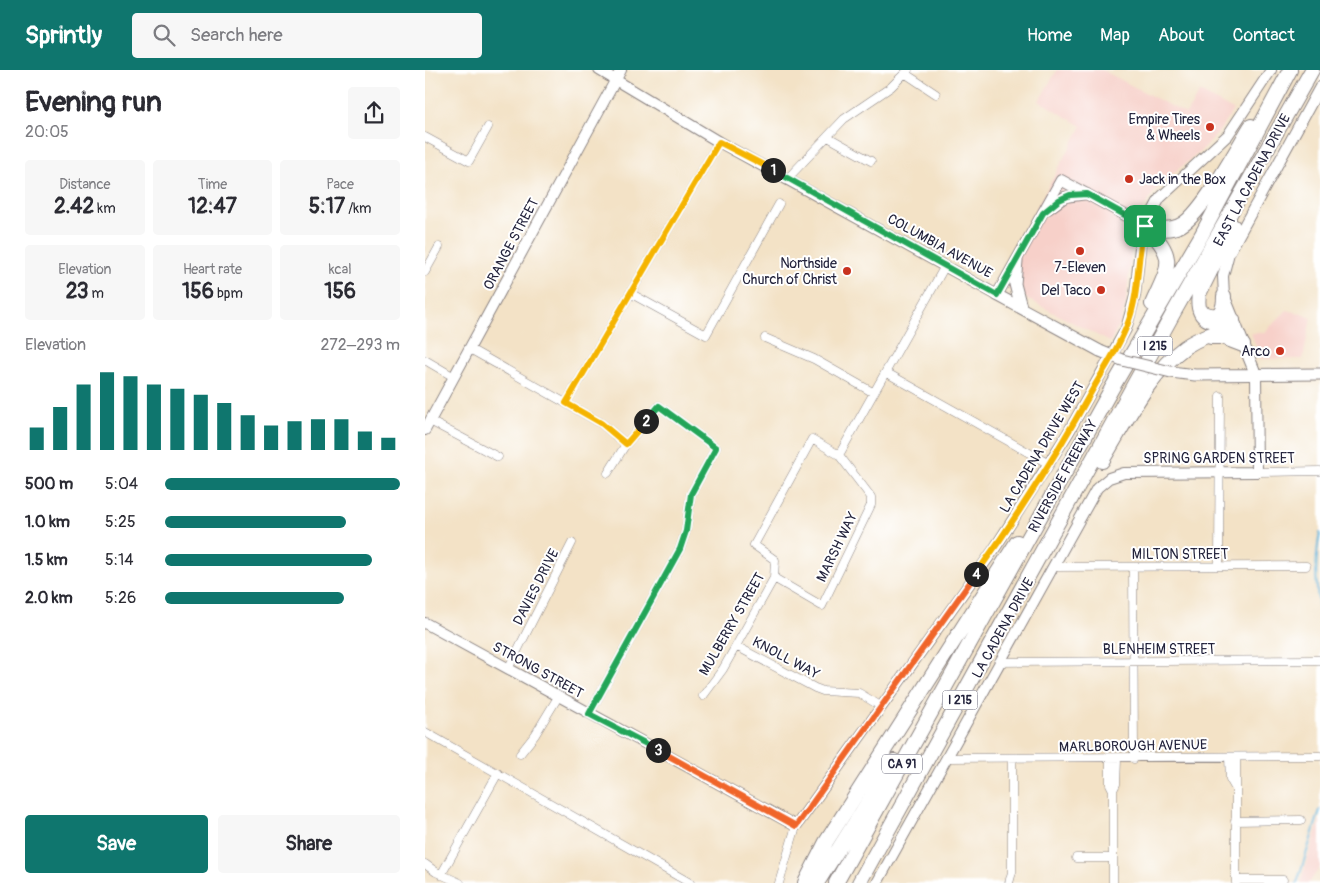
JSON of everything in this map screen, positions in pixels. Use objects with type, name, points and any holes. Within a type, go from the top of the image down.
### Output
[{"type":"highway","points":[[1145,226],[1170,229],[1188,220],[1203,202],[1283,70]]},
{"type":"highway","name":"RIVERSIDE FREEWAY","points":[[836,883],[968,644],[1089,433],[1112,388],[1201,236],[1290,70]]},
{"type":"highway","name":"RIVERSIDE FREEWAY","points":[[859,883],[1061,516],[1312,70]]},
{"type":"highway","points":[[1234,324],[1210,322],[1204,318],[1199,307],[1199,294],[1241,210],[1251,176]]},
{"type":"highway","points":[[1112,388],[1116,371],[1150,308],[1167,268],[1166,250],[1161,242],[1145,226]]},
{"type":"highway","points":[[1199,307],[1204,313],[1215,316],[1223,311],[1225,296]]},
{"type":"highway","points":[[1061,516],[1086,487],[1136,404],[1169,360],[1201,338],[1234,324]]},
{"type":"highway","points":[[1201,338],[1222,337],[1243,345]]},
{"type":"highway","name":"I 215","points":[[805,883],[827,842],[952,642],[1089,433]]},
{"type":"highway","points":[[817,883],[968,644]]},
{"type":"main road","points":[[1017,261],[1015,284],[1021,307]]},
{"type":"main road","name":"COLUMBIA AVENUE","points":[[997,295],[1100,351],[1122,360],[1171,372],[1195,375],[1319,374]]},
{"type":"main road","name":"EAST LA CADENA DRIVE","points":[[1225,296],[1234,324],[1256,375]]},
{"type":"street","name":"COLUMBIA AVENUE","points":[[599,70],[719,142],[788,178],[997,295]]},
{"type":"street","name":"ORANGE STREET","points":[[427,425],[621,70]]},
{"type":"street","name":"LA CADENA DRIVE WEST","points":[[796,826],[993,551],[1049,464],[1126,329],[1135,296],[1139,252],[1145,226],[1160,198],[1228,135],[1271,70]]},
{"type":"street","points":[[788,178],[844,119],[891,87],[907,72],[936,94]]},
{"type":"street","name":"EAST LA CADENA DRIVE","points":[[1225,296],[1223,276],[1229,252],[1320,88]]},
{"type":"street","points":[[425,137],[469,161],[488,127]]},
{"type":"street","points":[[828,137],[871,161]]},
{"type":"street","points":[[566,403],[719,142]]},
{"type":"street","points":[[997,295],[1061,180],[1145,226]]},
{"type":"street","points":[[1043,213],[1065,197],[1087,194]]},
{"type":"street","points":[[630,293],[706,335],[779,204]]},
{"type":"street","points":[[425,272],[439,247]]},
{"type":"street","points":[[839,455],[945,266]]},
{"type":"street","points":[[765,338],[814,359],[874,393]]},
{"type":"street","points":[[470,349],[601,423],[626,444]]},
{"type":"street","points":[[425,360],[454,377]]},
{"type":"street","points":[[887,372],[1049,464]]},
{"type":"street","points":[[1256,375],[1257,472]]},
{"type":"street","points":[[1219,566],[1220,396]]},
{"type":"street","points":[[589,714],[680,549],[686,531],[691,494],[716,448],[659,406],[626,444],[608,473]]},
{"type":"street","points":[[427,425],[498,457]]},
{"type":"street","name":"MARSH WAY","points":[[773,578],[822,606],[871,505],[871,497],[839,455],[812,439]]},
{"type":"street","name":"MULBERRY STREET","points":[[703,696],[736,646],[773,578],[775,560],[753,545],[812,439]]},
{"type":"street","name":"SPRING GARDEN STREET","points":[[1118,474],[1320,471]]},
{"type":"street","name":"LA CADENA DRIVE","points":[[877,883],[1097,488],[1118,474]]},
{"type":"street","name":"DAVIES DRIVE","points":[[508,669],[573,543]]},
{"type":"street","points":[[1133,566],[1134,759]]},
{"type":"street","name":"MILTON STREET","points":[[1053,567],[1306,566]]},
{"type":"street","name":"STRONG STREET","points":[[425,623],[796,826]]},
{"type":"street","name":"KNOLL WAY","points":[[736,646],[815,688],[823,691],[859,693],[882,707]]},
{"type":"street","name":"BLENHEIM STREET","points":[[999,662],[1320,660]]},
{"type":"street","points":[[520,754],[535,735],[558,697]]},
{"type":"street","points":[[425,732],[690,883]]},
{"type":"street","name":"MARLBOROUGH AVENUE","points":[[946,758],[1134,759],[1320,756]]},
{"type":"street","points":[[1232,757],[1236,882],[1283,880]]},
{"type":"street","points":[[1009,883],[1012,872],[1012,759]]},
{"type":"street","points":[[1113,759],[1116,784],[1113,790],[1113,883]]},
{"type":"street","points":[[441,875],[498,774]]},
{"type":"street","points":[[1235,821],[1301,820]]},
{"type":"street","points":[[779,883],[796,826]]},
{"type":"street","points":[[1076,858],[1113,858]]},
{"type":"street","points":[[425,864],[441,875],[460,883]]},
{"type":"shaded area","points":[[1057,70],[1102,70],[1186,114],[1200,92],[1233,110],[1218,133],[1199,153],[1167,178],[1154,192],[1129,231],[1132,242],[1126,303],[1121,322],[1110,342],[995,282],[1082,126],[1039,101]]},
{"type":"shaded area","points":[[1287,310],[1311,317],[1303,359],[1261,359],[1251,333],[1264,333]]},
{"type":"shaded area","points":[[1320,819],[1320,867],[1309,883],[1300,883]]},
{"type":"waterway","points":[[1320,533],[1316,575],[1320,616]]},
{"type":"waterway","points":[[1297,883],[1320,810]]},
{"type":"place","name":"Empire Tires & Wheels","points":[[1210,127]]},
{"type":"place","name":"Jack in the Box","points":[[1129,179]]},
{"type":"place","name":"7-Eleven","points":[[1080,251]]},
{"type":"place","name":"Northside Church of Christ","points":[[847,271]]},
{"type":"place","name":"Del Taco","points":[[1101,290]]},
{"type":"place","name":"Arco","points":[[1280,351]]},
{"type":"route","points":[[719,142],[788,178],[997,295],[1043,213],[1059,200],[1070,195],[1087,194],[1145,226],[1137,261],[1135,296],[1126,329],[1068,433],[993,551],[796,826],[589,714],[680,549],[686,531],[689,504],[694,485],[716,448],[659,406],[626,444],[601,423],[566,403],[719,142]]}]
